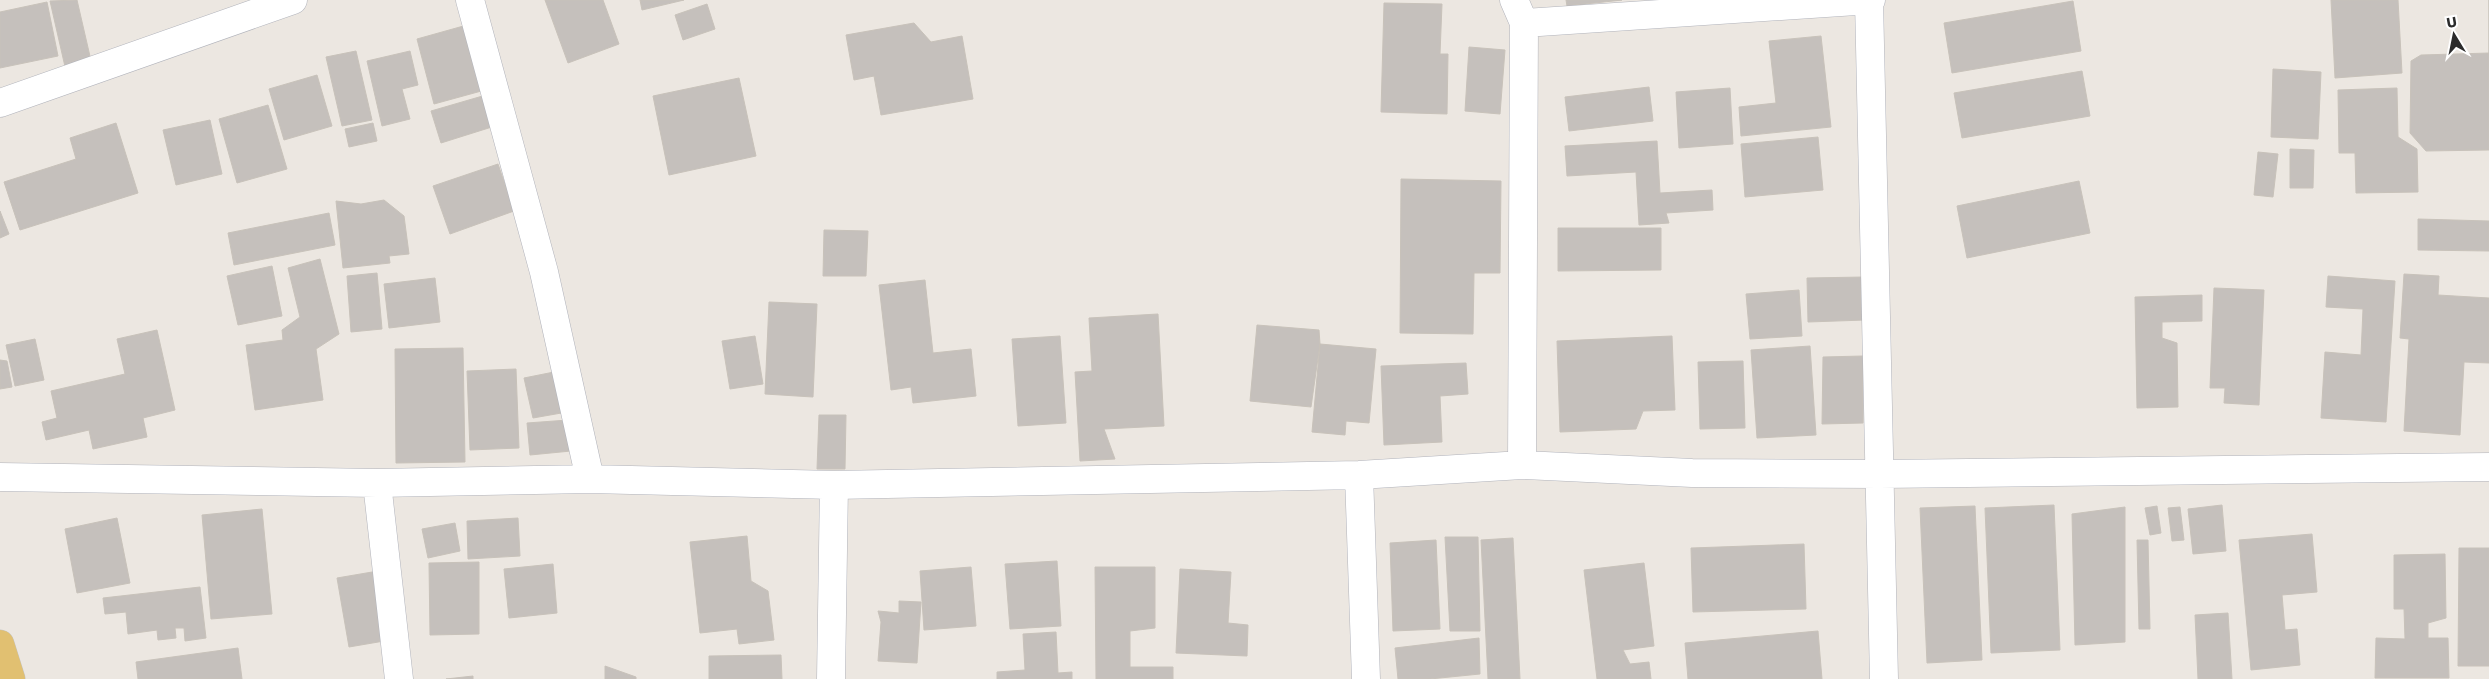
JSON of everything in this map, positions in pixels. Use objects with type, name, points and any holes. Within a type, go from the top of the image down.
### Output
[{"type":"main road","points":[[0,644],[11,679]]},
{"type":"street","points":[[0,102],[293,0]]},
{"type":"street","points":[[470,0],[544,272],[590,479]]},
{"type":"street","points":[[1522,465],[1519,11],[1870,0],[1884,679]]},
{"type":"street","points":[[0,477],[377,483],[590,479],[834,485],[1359,476],[1522,465],[1692,472],[1880,474],[2489,467]]},
{"type":"street","points":[[1359,476],[1366,679]]},
{"type":"street","points":[[377,483],[399,679]]},
{"type":"street","points":[[831,679],[834,485]]},
{"type":"building","points":[[77,0],[92,65],[66,71],[50,1]]},
{"type":"building","points":[[545,0],[603,0],[619,44],[568,63]]},
{"type":"building","points":[[640,0],[684,0],[642,10]]},
{"type":"building","points":[[1566,0],[1622,0],[1567,6]]},
{"type":"building","points":[[2331,0],[2398,0],[2402,73],[2335,78]]},
{"type":"building","points":[[2073,1],[2081,51],[1952,73],[1944,23]]},
{"type":"building","points":[[47,2],[58,56],[0,68],[0,12]]},
{"type":"building","points":[[1384,3],[1442,4],[1440,54],[1448,54],[1447,114],[1381,112]]},
{"type":"building","points":[[707,4],[715,29],[683,40],[675,15]]},
{"type":"building","points":[[914,23],[931,42],[962,36],[973,99],[881,115],[874,76],[854,80],[846,35]]},
{"type":"building","points":[[467,25],[485,90],[434,104],[417,39]]},
{"type":"building","points":[[1821,36],[1831,127],[1741,136],[1739,107],[1776,103],[1769,41]]},
{"type":"building","points":[[1469,47],[1505,50],[1500,114],[1465,111]]},
{"type":"building","points":[[356,51],[372,120],[342,126],[326,57]]},
{"type":"building","points":[[410,51],[418,85],[402,89],[410,119],[382,126],[367,61]]},
{"type":"building","points":[[2489,53],[2489,150],[2426,151],[2410,133],[2411,61],[2421,55]]},
{"type":"building","points":[[2273,69],[2321,72],[2318,139],[2271,137]]},
{"type":"building","points":[[2082,71],[2090,116],[1962,138],[1954,93]]},
{"type":"building","points":[[317,75],[332,126],[284,140],[269,89]]},
{"type":"building","points":[[739,78],[756,156],[669,175],[653,96]]},
{"type":"building","points":[[1649,87],[1653,121],[1569,131],[1565,97]]},
{"type":"building","points":[[1730,88],[1733,144],[1679,148],[1676,92]]},
{"type":"building","points":[[2397,88],[2398,137],[2417,149],[2418,192],[2356,193],[2355,153],[2339,153],[2338,90]]},
{"type":"building","points":[[486,95],[495,126],[441,143],[431,111]]},
{"type":"building","points":[[268,105],[287,169],[237,183],[219,119]]},
{"type":"building","points":[[210,120],[222,174],[176,185],[163,130]]},
{"type":"building","points":[[116,123],[138,193],[20,230],[4,182],[76,159],[70,138]]},
{"type":"building","points":[[373,123],[377,141],[349,147],[345,129]]},
{"type":"building","points":[[1818,137],[1823,190],[1745,197],[1741,144]]},
{"type":"building","points":[[1657,141],[1660,193],[1712,190],[1713,210],[1666,213],[1669,223],[1639,225],[1636,172],[1567,176],[1565,146]]},
{"type":"building","points":[[2290,149],[2314,150],[2313,188],[2290,188]]},
{"type":"building","points":[[2258,152],[2278,154],[2273,197],[2254,195]]},
{"type":"building","points":[[498,164],[514,211],[450,234],[433,186]]},
{"type":"building","points":[[1401,179],[1501,181],[1500,273],[1474,273],[1473,334],[1400,333]]},
{"type":"building","points":[[2079,181],[2090,233],[1967,258],[1957,206]]},
{"type":"building","points":[[384,200],[404,216],[409,254],[389,256],[390,263],[343,268],[336,201],[361,204]]},
{"type":"building","points":[[0,211],[9,234],[0,238]]},
{"type":"building","points":[[329,213],[335,245],[234,265],[228,233]]},
{"type":"building","points":[[2418,219],[2489,221],[2489,251],[2418,250]]},
{"type":"building","points":[[1558,228],[1661,228],[1661,270],[1558,271]]},
{"type":"building","points":[[824,230],[868,231],[866,276],[823,276]]},
{"type":"building","points":[[320,259],[339,334],[316,349],[323,400],[255,410],[246,345],[283,340],[282,330],[300,317],[288,268]]},
{"type":"building","points":[[272,266],[282,316],[238,325],[227,276]]},
{"type":"building","points":[[377,273],[382,329],[351,332],[347,276]]},
{"type":"building","points":[[2404,274],[2439,276],[2438,295],[2489,298],[2489,363],[2464,362],[2460,435],[2404,431],[2409,339],[2400,338]]},
{"type":"building","points":[[2328,276],[2395,281],[2386,422],[2321,418],[2325,352],[2361,355],[2363,309],[2326,307]]},
{"type":"building","points":[[1864,277],[1865,320],[1808,322],[1807,278]]},
{"type":"building","points":[[435,278],[440,322],[389,328],[384,284]]},
{"type":"building","points":[[925,280],[933,353],[971,349],[976,396],[913,403],[911,387],[891,390],[879,285]]},
{"type":"building","points":[[2214,288],[2264,290],[2259,405],[2224,403],[2225,388],[2210,388]]},
{"type":"building","points":[[1799,290],[1802,336],[1750,339],[1746,294]]},
{"type":"building","points":[[2202,295],[2202,321],[2162,322],[2162,338],[2177,343],[2178,407],[2137,408],[2135,297]]},
{"type":"building","points":[[769,302],[817,304],[813,397],[765,394]]},
{"type":"building","points":[[1158,314],[1164,426],[1104,429],[1115,459],[1080,461],[1075,372],[1092,371],[1089,318]]},
{"type":"building","points":[[1257,325],[1319,330],[1320,344],[1311,407],[1250,401]]},
{"type":"building","points":[[157,330],[175,410],[143,418],[147,437],[93,449],[89,430],[46,440],[42,422],[57,418],[51,391],[125,374],[117,339]]},
{"type":"building","points":[[755,336],[763,384],[730,389],[722,341]]},
{"type":"building","points":[[1060,336],[1066,423],[1018,426],[1012,339]]},
{"type":"building","points":[[1672,336],[1675,410],[1643,411],[1636,429],[1560,432],[1557,341]]},
{"type":"building","points":[[35,339],[44,380],[15,386],[6,345]]},
{"type":"building","points":[[1320,344],[1376,349],[1369,423],[1346,421],[1345,435],[1312,432]]},
{"type":"building","points":[[1810,346],[1816,435],[1757,438],[1751,350]]},
{"type":"building","points":[[463,348],[465,462],[396,463],[395,349]]},
{"type":"building","points":[[1863,356],[1863,423],[1822,424],[1823,357]]},
{"type":"building","points":[[0,360],[7,361],[12,387],[0,389]]},
{"type":"building","points":[[1743,361],[1745,428],[1700,429],[1698,362]]},
{"type":"building","points":[[1466,363],[1468,394],[1440,396],[1442,442],[1384,445],[1381,366]]},
{"type":"building","points":[[516,369],[519,448],[470,450],[467,371]]},
{"type":"building","points":[[559,371],[567,412],[533,418],[524,378]]},
{"type":"building","points":[[819,415],[846,415],[845,469],[817,469]]},
{"type":"building","points":[[568,420],[571,451],[530,455],[527,423]]},
{"type":"building","points":[[2054,505],[2060,650],[1991,653],[1985,508]]},
{"type":"building","points":[[2222,505],[2226,551],[2193,554],[2188,509]]},
{"type":"building","points":[[1975,506],[1982,660],[1927,663],[1920,508]]},
{"type":"building","points":[[2157,506],[2161,533],[2150,535],[2145,508]]},
{"type":"building","points":[[2125,507],[2125,642],[2075,645],[2072,514]]},
{"type":"building","points":[[2180,507],[2184,540],[2172,541],[2168,508]]},
{"type":"building","points":[[262,509],[272,614],[211,619],[202,515]]},
{"type":"building","points":[[117,518],[130,583],[77,593],[65,529]]},
{"type":"building","points":[[518,518],[520,556],[468,559],[467,521]]},
{"type":"building","points":[[455,523],[460,551],[428,558],[422,529]]},
{"type":"building","points":[[2312,534],[2317,592],[2282,595],[2285,630],[2297,629],[2300,665],[2251,670],[2239,540]]},
{"type":"building","points":[[747,536],[751,581],[768,591],[774,640],[739,644],[737,629],[700,633],[690,542]]},
{"type":"building","points":[[1445,537],[1478,537],[1480,631],[1450,631]]},
{"type":"building","points":[[1513,538],[1520,679],[1488,679],[1481,540]]},
{"type":"building","points":[[1436,540],[1440,629],[1393,631],[1390,543]]},
{"type":"building","points":[[2137,540],[2148,540],[2150,629],[2139,629]]},
{"type":"building","points":[[1804,544],[1806,609],[1693,612],[1691,548]]},
{"type":"building","points":[[2459,548],[2489,548],[2489,666],[2458,666]]},
{"type":"building","points":[[2445,554],[2446,618],[2428,623],[2428,638],[2448,638],[2449,678],[2375,678],[2376,638],[2405,639],[2404,609],[2394,609],[2394,555]]},
{"type":"building","points":[[1057,561],[1061,626],[1010,629],[1005,564]]},
{"type":"building","points":[[479,562],[479,634],[430,635],[429,563]]},
{"type":"building","points":[[1644,563],[1654,646],[1623,650],[1630,664],[1649,662],[1651,679],[1597,679],[1584,570]]},
{"type":"building","points":[[553,564],[557,613],[509,618],[504,569]]},
{"type":"building","points":[[971,567],[976,626],[924,630],[920,571]]},
{"type":"building","points":[[1095,567],[1155,567],[1155,628],[1130,631],[1130,667],[1173,667],[1173,679],[1096,679]]},
{"type":"building","points":[[1180,569],[1231,572],[1228,623],[1248,625],[1247,656],[1176,653]]},
{"type":"building","points":[[378,571],[390,640],[349,647],[337,578]]},
{"type":"building","points":[[200,587],[206,638],[185,641],[184,628],[175,628],[176,638],[158,640],[157,630],[128,634],[126,612],[105,614],[103,598]]},
{"type":"building","points":[[899,601],[921,602],[917,663],[878,661],[881,622],[878,611],[899,613]]},
{"type":"building","points":[[2228,613],[2232,679],[2198,679],[2195,615]]},
{"type":"building","points":[[1818,631],[1822,679],[1688,679],[1685,643]]},
{"type":"building","points":[[1056,632],[1058,673],[1072,672],[1072,679],[997,679],[997,672],[1025,670],[1023,634]]},
{"type":"building","points":[[1479,638],[1480,674],[1430,679],[1398,679],[1395,648]]},
{"type":"building","points":[[238,648],[242,679],[138,679],[136,662]]},
{"type":"building","points":[[781,655],[782,679],[709,679],[709,656]]},
{"type":"building","points":[[605,666],[636,677],[636,679],[605,679]]},
{"type":"building","points":[[473,676],[473,679],[446,679]]}]
